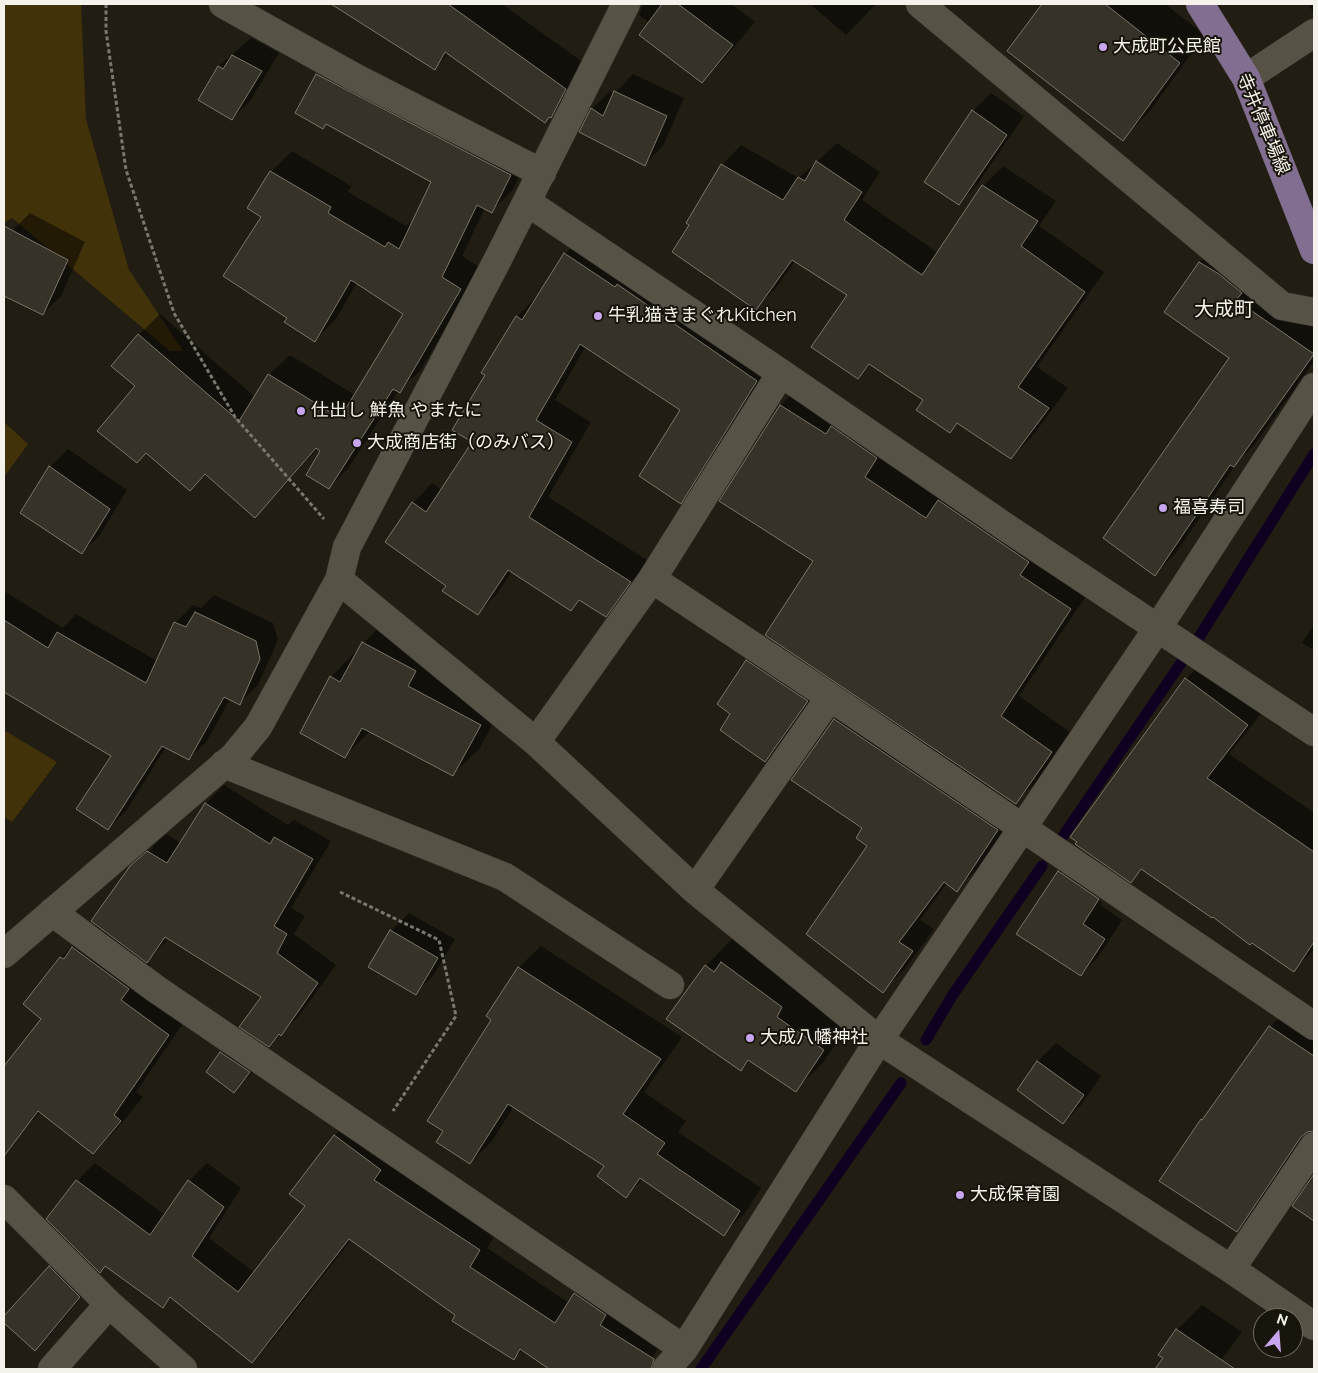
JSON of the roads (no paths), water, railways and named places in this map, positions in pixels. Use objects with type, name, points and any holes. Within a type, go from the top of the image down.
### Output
[{"type":"main road","name":"寺井停車場線","points":[[1200,4],[1246,78],[1314,250]]},
{"type":"street","points":[[223,4],[356,78],[542,173]]},
{"type":"street","points":[[4,954],[234,756],[258,727],[338,580],[347,546],[542,173],[626,4]]},
{"type":"street","points":[[920,4],[1282,306],[1314,312]]},
{"type":"street","points":[[1246,78],[1314,33]]},
{"type":"street","points":[[527,202],[1007,528],[1314,732]]},
{"type":"street","points":[[536,742],[652,579],[781,373]]},
{"type":"street","points":[[666,1369],[684,1349],[880,1040],[1157,629],[1314,386]]},
{"type":"street","points":[[652,579],[830,697],[1022,830],[1314,1026]]},
{"type":"street","points":[[338,580],[536,742],[696,890],[880,1040],[1231,1269],[1314,1326]]},
{"type":"street","points":[[696,890],[830,697]]},
{"type":"street","points":[[224,764],[505,877],[670,985]]},
{"type":"street","points":[[52,912],[156,989],[684,1349]]},
{"type":"street","points":[[1231,1269],[1314,1146]]},
{"type":"street","points":[[4,1199],[109,1304],[183,1369]]},
{"type":"street","points":[[52,1369],[109,1304]]},
{"type":"waterway","points":[[1198,639],[1314,454]]},
{"type":"waterway","points":[[1061,839],[1183,660]]},
{"type":"waterway","points":[[926,1040],[952,996],[1042,866]]},
{"type":"waterway","points":[[701,1369],[901,1083]]},
{"type":"place","name":"大成町公民館","points":[[1103,47]]},
{"type":"place","name":"牛乳猫きまぐれKitchen","points":[[598,316]]},
{"type":"place","name":"仕出し 鮮魚 やまたに","points":[[301,411]]},
{"type":"place","name":"大成商店街（のみバス）","points":[[357,443]]},
{"type":"place","name":"福喜寿司","points":[[1163,508]]},
{"type":"place","name":"大成八幡神社","points":[[750,1038]]},
{"type":"place","name":"大成保育園","points":[[960,1195]]},
{"type":"district","name":"大成町","points":[[1224,310]]}]
